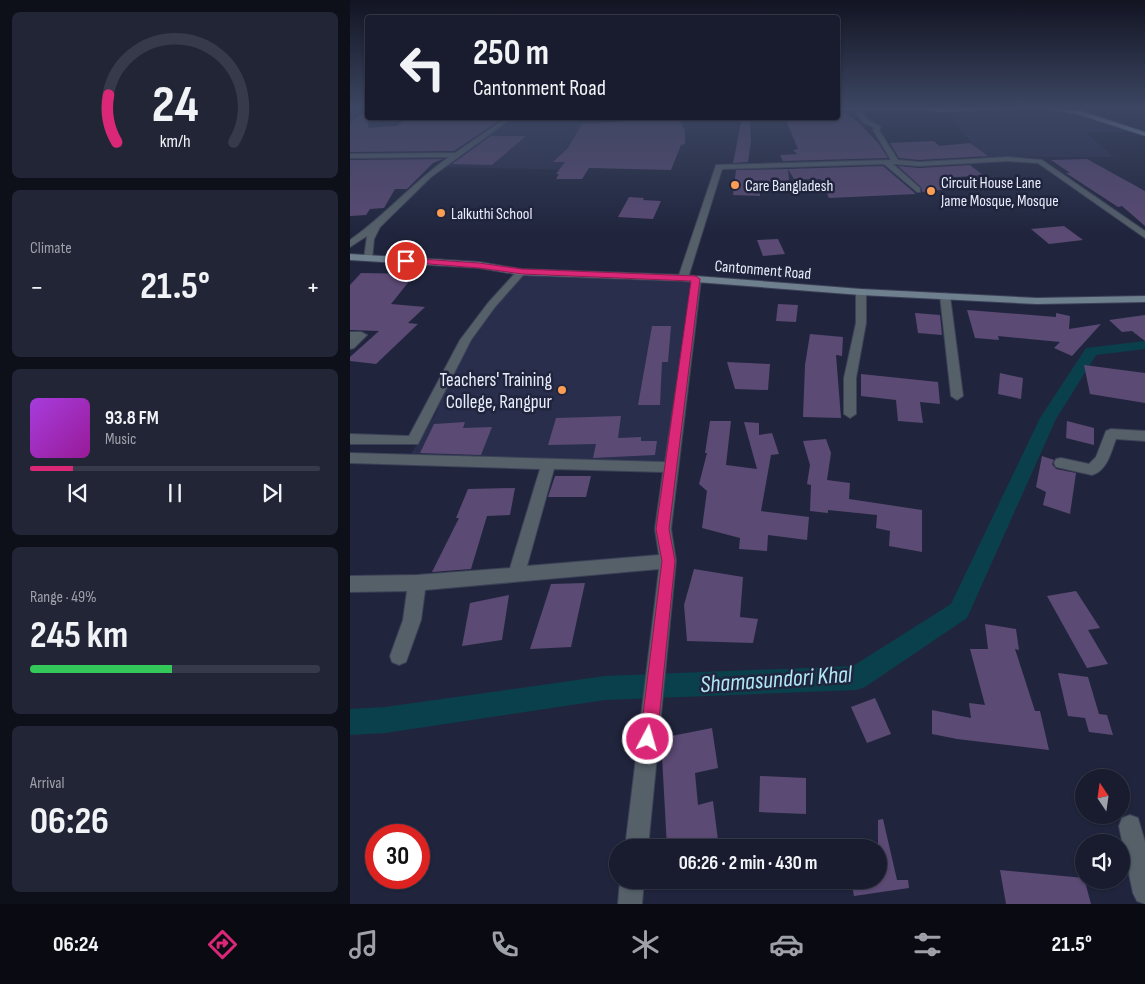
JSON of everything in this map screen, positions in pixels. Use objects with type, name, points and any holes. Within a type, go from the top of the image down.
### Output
[{"type":"main road","name":"Cantonment Road","points":[[350,257],[479,265],[522,272],[689,278],[861,292],[1037,301],[1145,299]]},
{"type":"street","points":[[350,244],[376,226],[428,175],[463,150]]},
{"type":"street","points":[[886,150],[892,163],[917,190]]},
{"type":"street","points":[[350,156],[458,154]]},
{"type":"street","points":[[637,839],[668,561],[663,529],[672,467],[689,278],[719,168],[892,163],[919,164],[1008,159],[1040,161],[1145,235]]},
{"type":"street","points":[[369,258],[370,239],[376,226]]},
{"type":"street","points":[[350,439],[413,441],[452,365],[489,307],[522,272]]},
{"type":"street","points":[[850,414],[850,378],[861,323],[861,292]]},
{"type":"street","points":[[945,296],[957,396]]},
{"type":"street","points":[[350,334],[361,335],[350,346]]},
{"type":"street","points":[[1061,463],[1092,470],[1102,459],[1111,434],[1145,436]]},
{"type":"street","points":[[350,458],[672,467]]},
{"type":"street","points":[[516,575],[549,463]]},
{"type":"street","points":[[350,584],[417,583],[668,561]]},
{"type":"street","points":[[399,656],[412,620],[417,583]]},
{"type":"street","points":[[1130,826],[1145,893]]},
{"type":"street","points":[[630,904],[631,889]]},
{"type":"shaded area","points":[[465,150],[592,150],[580,170],[442,167]]},
{"type":"shaded area","points":[[977,150],[1106,150],[1114,157],[983,157]]},
{"type":"shaded area","name":"Teachers' Training College, Rangpur","points":[[521,274],[693,280],[668,463],[409,457],[435,415],[455,365],[491,308]]},
{"type":"building","points":[[350,150],[455,150],[454,151],[350,152]]},
{"type":"building","points":[[471,150],[509,150],[492,165],[452,164]]},
{"type":"building","points":[[566,150],[679,150],[671,170],[589,168],[582,179],[556,179],[559,174],[556,174],[565,162],[553,162]]},
{"type":"building","points":[[736,150],[750,150],[748,162],[733,163]]},
{"type":"building","points":[[793,150],[883,150],[888,158],[783,161],[780,155],[797,154]]},
{"type":"building","points":[[894,150],[980,150],[988,156],[919,160],[899,158]]},
{"type":"building","points":[[443,159],[433,163],[407,189],[395,189],[384,208],[370,209],[366,215],[350,216],[350,160]]},
{"type":"building","points":[[1087,159],[1145,191],[1145,226],[1122,206],[1118,207],[1066,173],[1070,173],[1051,160]]},
{"type":"building","points":[[970,165],[983,175],[945,178],[958,188],[922,192],[921,187],[898,166],[919,168]]},
{"type":"building","points":[[883,166],[916,194],[829,198],[821,179],[794,179],[788,169]]},
{"type":"building","points":[[788,169],[790,192],[760,192],[760,196],[733,195],[736,170]]},
{"type":"building","points":[[629,197],[661,201],[653,219],[618,217]]},
{"type":"building","points":[[1064,226],[1083,240],[1049,244],[1031,229]]},
{"type":"building","points":[[778,239],[785,254],[763,256],[757,240]]},
{"type":"building","points":[[361,273],[415,274],[391,304],[425,307],[408,323],[418,324],[376,364],[350,361],[350,357],[379,331],[350,330],[350,285]]},
{"type":"building","points":[[778,304],[798,305],[796,322],[776,321]]},
{"type":"building","points":[[967,310],[1056,317],[1056,313],[1070,316],[1069,329],[1101,324],[1072,356],[1054,348],[1060,342],[998,336],[999,340],[975,338]]},
{"type":"building","points":[[915,313],[940,315],[942,335],[918,333]]},
{"type":"building","points":[[1145,315],[1145,341],[1132,331],[1122,332],[1109,320]]},
{"type":"building","points":[[652,326],[671,326],[668,362],[662,362],[660,405],[638,405]]},
{"type":"building","points":[[810,334],[843,337],[842,356],[836,355],[841,418],[803,417],[805,365]]},
{"type":"building","points":[[727,362],[770,364],[768,390],[735,389]]},
{"type":"building","points":[[1084,365],[1145,373],[1145,403],[1090,394]]},
{"type":"building","points":[[1000,373],[1023,378],[1021,399],[998,394]]},
{"type":"building","points":[[861,374],[938,382],[940,404],[920,402],[923,423],[898,421],[896,400],[861,396]]},
{"type":"building","points":[[621,416],[618,438],[641,437],[641,441],[657,441],[655,455],[593,458],[596,444],[548,445],[556,418]]},
{"type":"building","points":[[710,421],[731,421],[726,465],[757,469],[744,422],[759,423],[759,435],[772,433],[779,454],[771,455],[761,511],[809,517],[807,540],[768,535],[767,551],[739,549],[740,538],[702,528],[707,491],[699,484],[707,453],[705,453]]},
{"type":"building","points":[[1067,421],[1094,428],[1094,445],[1066,438]]},
{"type":"building","points":[[465,422],[463,428],[492,427],[481,455],[420,453],[434,424]]},
{"type":"building","points":[[826,439],[831,453],[827,480],[850,483],[849,499],[922,510],[922,552],[889,546],[890,531],[876,528],[877,515],[828,510],[828,513],[810,511],[811,485],[807,484],[810,465],[803,441]]},
{"type":"building","points":[[1042,456],[1054,460],[1052,464],[1056,469],[1076,473],[1070,514],[1043,505],[1046,492],[1036,487]]},
{"type":"building","points":[[555,476],[591,476],[586,497],[548,497]]},
{"type":"building","points":[[515,488],[510,515],[487,516],[471,569],[432,572],[459,518],[456,518],[468,489]]},
{"type":"building","points":[[694,569],[743,577],[740,617],[758,619],[753,643],[687,641],[684,605]]},
{"type":"building","points":[[585,583],[571,647],[530,649],[551,584]]},
{"type":"building","points":[[1076,591],[1100,628],[1088,630],[1108,664],[1087,668],[1047,596]]},
{"type":"building","points":[[509,595],[502,640],[462,646],[470,603]]},
{"type":"building","points":[[985,624],[1016,629],[1019,650],[1015,649],[1035,711],[1040,711],[1049,750],[957,739],[932,734],[932,710],[971,718],[969,703],[985,705],[970,649],[988,649]]},
{"type":"building","points":[[1058,673],[1088,677],[1099,714],[1107,715],[1113,735],[1089,732],[1085,718],[1068,716]]},
{"type":"building","points":[[875,698],[891,734],[867,743],[851,707]]},
{"type":"building","points":[[712,728],[718,768],[695,773],[698,805],[713,801],[718,839],[667,839],[661,738]]},
{"type":"building","points":[[760,776],[806,778],[806,814],[759,812]]},
{"type":"building","points":[[883,819],[897,880],[908,880],[909,888],[854,896],[853,889],[887,889],[887,839],[878,839],[878,820]]},
{"type":"building","points":[[1000,870],[1075,877],[1075,889],[1087,889],[1091,904],[1006,904]]},
{"type":"waterway","name":"Shamasundori Khal","points":[[350,722],[385,720],[605,688],[690,683],[856,678],[959,611],[1048,418],[1091,351],[1145,345]]},
{"type":"place","name":"Care Bangladesh","points":[[735,185]]},
{"type":"place","name":"Circuit House Lane Jame Mosque, Mosque","points":[[931,191]]},
{"type":"place","name":"Lalkuthi School","points":[[441,213]]},
{"type":"place","name":"Teachers' Training College, Rangpur","points":[[562,390]]},
{"type":"route","points":[[406,261],[479,265],[522,272],[696,279],[663,529],[668,561],[648,739]]}]
